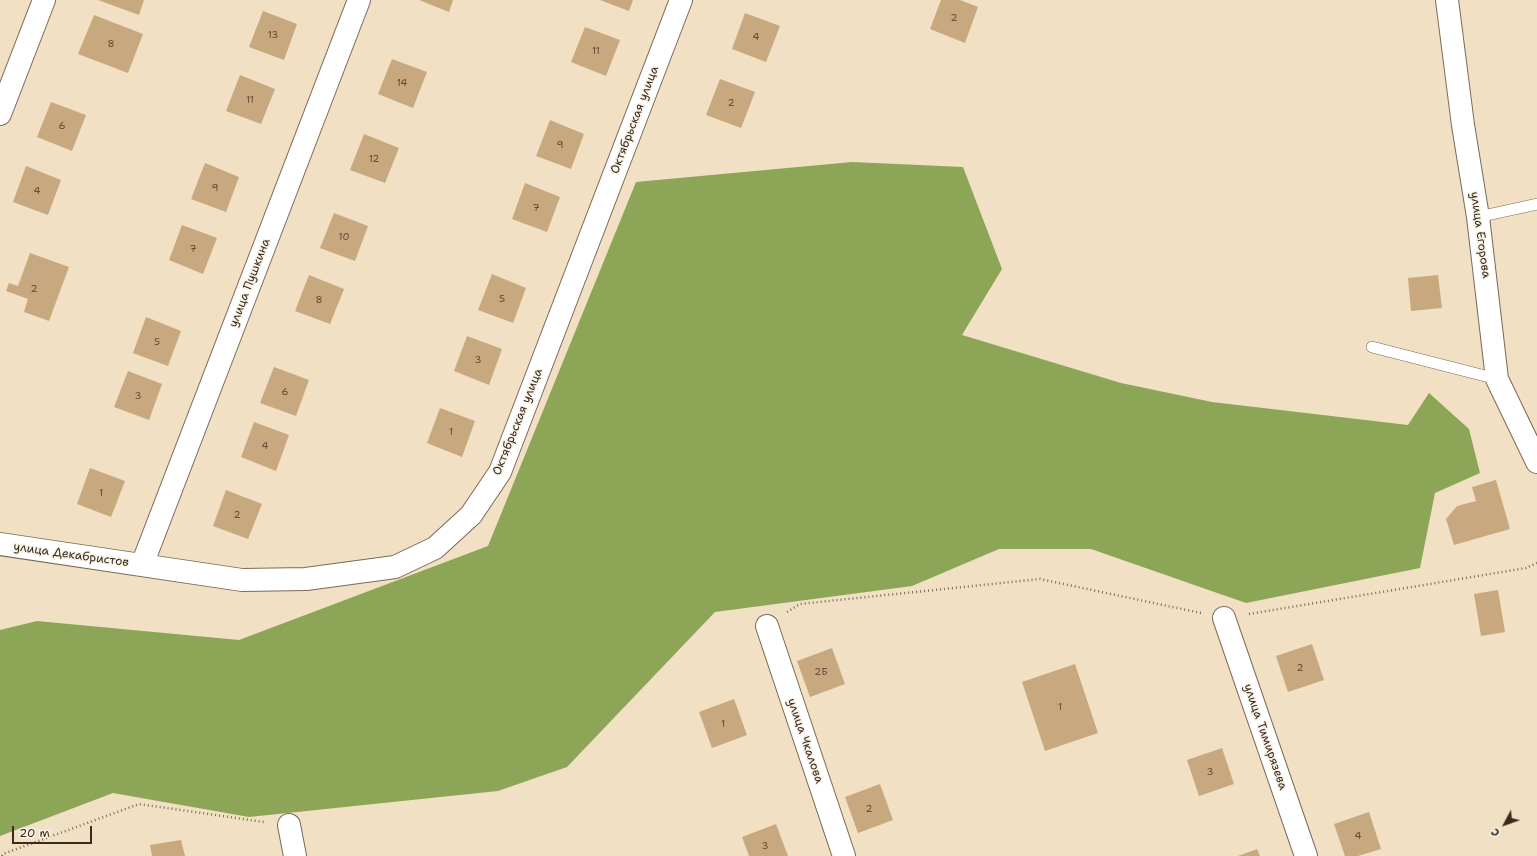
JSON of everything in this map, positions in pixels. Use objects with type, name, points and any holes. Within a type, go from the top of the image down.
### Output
[{"type":"street","points":[[0,114],[44,0]]},
{"type":"street","name":"улица Пушкина","points":[[142,565],[359,0]]},
{"type":"street","name":"Октябрьская улица","points":[[142,565],[242,580],[306,579],[395,568],[435,548],[471,515],[500,472],[681,0]]},
{"type":"street","name":"улица Егорова","points":[[1447,0],[1463,125],[1478,217],[1497,379],[1537,462]]},
{"type":"street","name":"улица Декабристов","points":[[0,544],[142,565]]},
{"type":"street","name":"улица Тимирязева","points":[[1224,618],[1306,856]]},
{"type":"street","name":"улица Чкалова","points":[[767,626],[844,856]]},
{"type":"street","points":[[289,825],[296,856]]},
{"type":"lane","points":[[1478,217],[1537,204]]},
{"type":"lane","points":[[1372,347],[1497,379]]},
{"type":"path","points":[[767,626],[800,604],[1040,579],[1224,618],[1526,568],[1537,564]]},
{"type":"path","points":[[2,856],[3,854],[139,804],[289,825]]},
{"type":"green space","points":[[852,162],[963,167],[1002,269],[962,335],[1121,383],[1212,402],[1408,425],[1429,393],[1469,429],[1480,473],[1435,493],[1420,568],[1246,603],[1091,549],[999,549],[912,586],[715,612],[567,767],[498,791],[249,817],[113,793],[0,836],[0,630],[37,621],[239,640],[488,546],[636,182]]},
{"type":"building","points":[[98,0],[144,0],[139,15]]},
{"type":"building","points":[[419,0],[453,0],[449,12]]},
{"type":"building","points":[[600,0],[633,0],[629,11]]},
{"type":"building","points":[[941,0],[960,0],[978,7],[965,43],[930,29]]},
{"type":"building","points":[[263,11],[297,24],[284,60],[249,47]]},
{"type":"building","points":[[745,13],[780,26],[766,62],[732,49]]},
{"type":"building","points":[[94,15],[143,34],[128,73],[78,54]]},
{"type":"building","points":[[585,27],[620,40],[606,76],[571,62]]},
{"type":"building","points":[[392,59],[427,72],[413,108],[378,94]]},
{"type":"building","points":[[240,75],[275,89],[261,124],[226,111]]},
{"type":"building","points":[[720,79],[755,92],[741,128],[706,115]]},
{"type":"building","points":[[51,102],[86,115],[72,151],[37,137]]},
{"type":"building","points":[[550,120],[584,134],[571,169],[536,156]]},
{"type":"building","points":[[364,134],[399,148],[385,183],[350,170]]},
{"type":"building","points":[[205,163],[239,177],[226,212],[191,199]]},
{"type":"building","points":[[26,166],[61,180],[48,215],[13,202]]},
{"type":"building","points":[[525,183],[560,197],[547,232],[512,219]]},
{"type":"building","points":[[334,213],[368,226],[355,261],[320,248]]},
{"type":"building","points":[[182,225],[217,238],[203,274],[169,260]]},
{"type":"building","points":[[30,253],[69,267],[49,321],[24,312],[28,299],[6,291],[9,283],[18,286]]},
{"type":"building","points":[[492,274],[526,288],[513,323],[478,310]]},
{"type":"building","points":[[309,275],[344,289],[330,324],[295,311]]},
{"type":"building","points":[[1438,275],[1442,308],[1411,311],[1408,278]]},
{"type":"building","points":[[146,317],[181,331],[168,366],[133,353]]},
{"type":"building","points":[[467,336],[502,349],[489,385],[454,371]]},
{"type":"building","points":[[274,367],[309,380],[296,416],[260,403]]},
{"type":"building","points":[[128,371],[162,384],[149,420],[114,407]]},
{"type":"building","points":[[440,408],[475,421],[462,457],[427,443]]},
{"type":"building","points":[[254,422],[289,435],[276,471],[241,457]]},
{"type":"building","points":[[90,468],[125,481],[111,517],[77,504]]},
{"type":"building","points":[[1496,480],[1510,529],[1454,545],[1446,519],[1457,506],[1476,501],[1472,487]]},
{"type":"building","points":[[226,490],[262,504],[248,539],[213,526]]},
{"type":"building","points":[[1498,590],[1505,632],[1481,636],[1474,594]]},
{"type":"building","points":[[1312,644],[1324,680],[1288,692],[1276,656]]},
{"type":"building","points":[[832,648],[845,684],[810,697],[797,661]]},
{"type":"building","points":[[1075,664],[1098,733],[1045,751],[1022,682]]},
{"type":"building","points":[[734,699],[747,735],[712,748],[699,712]]},
{"type":"building","points":[[1222,748],[1234,784],[1199,796],[1187,760]]},
{"type":"building","points":[[880,784],[893,820],[858,833],[845,797]]},
{"type":"building","points":[[1369,812],[1381,849],[1358,856],[1345,856],[1334,824]]},
{"type":"building","points":[[776,824],[788,856],[749,856],[742,837]]},
{"type":"building","points":[[181,840],[185,856],[152,856],[150,845]]},
{"type":"building","points":[[1257,849],[1260,856],[1238,856]]}]
